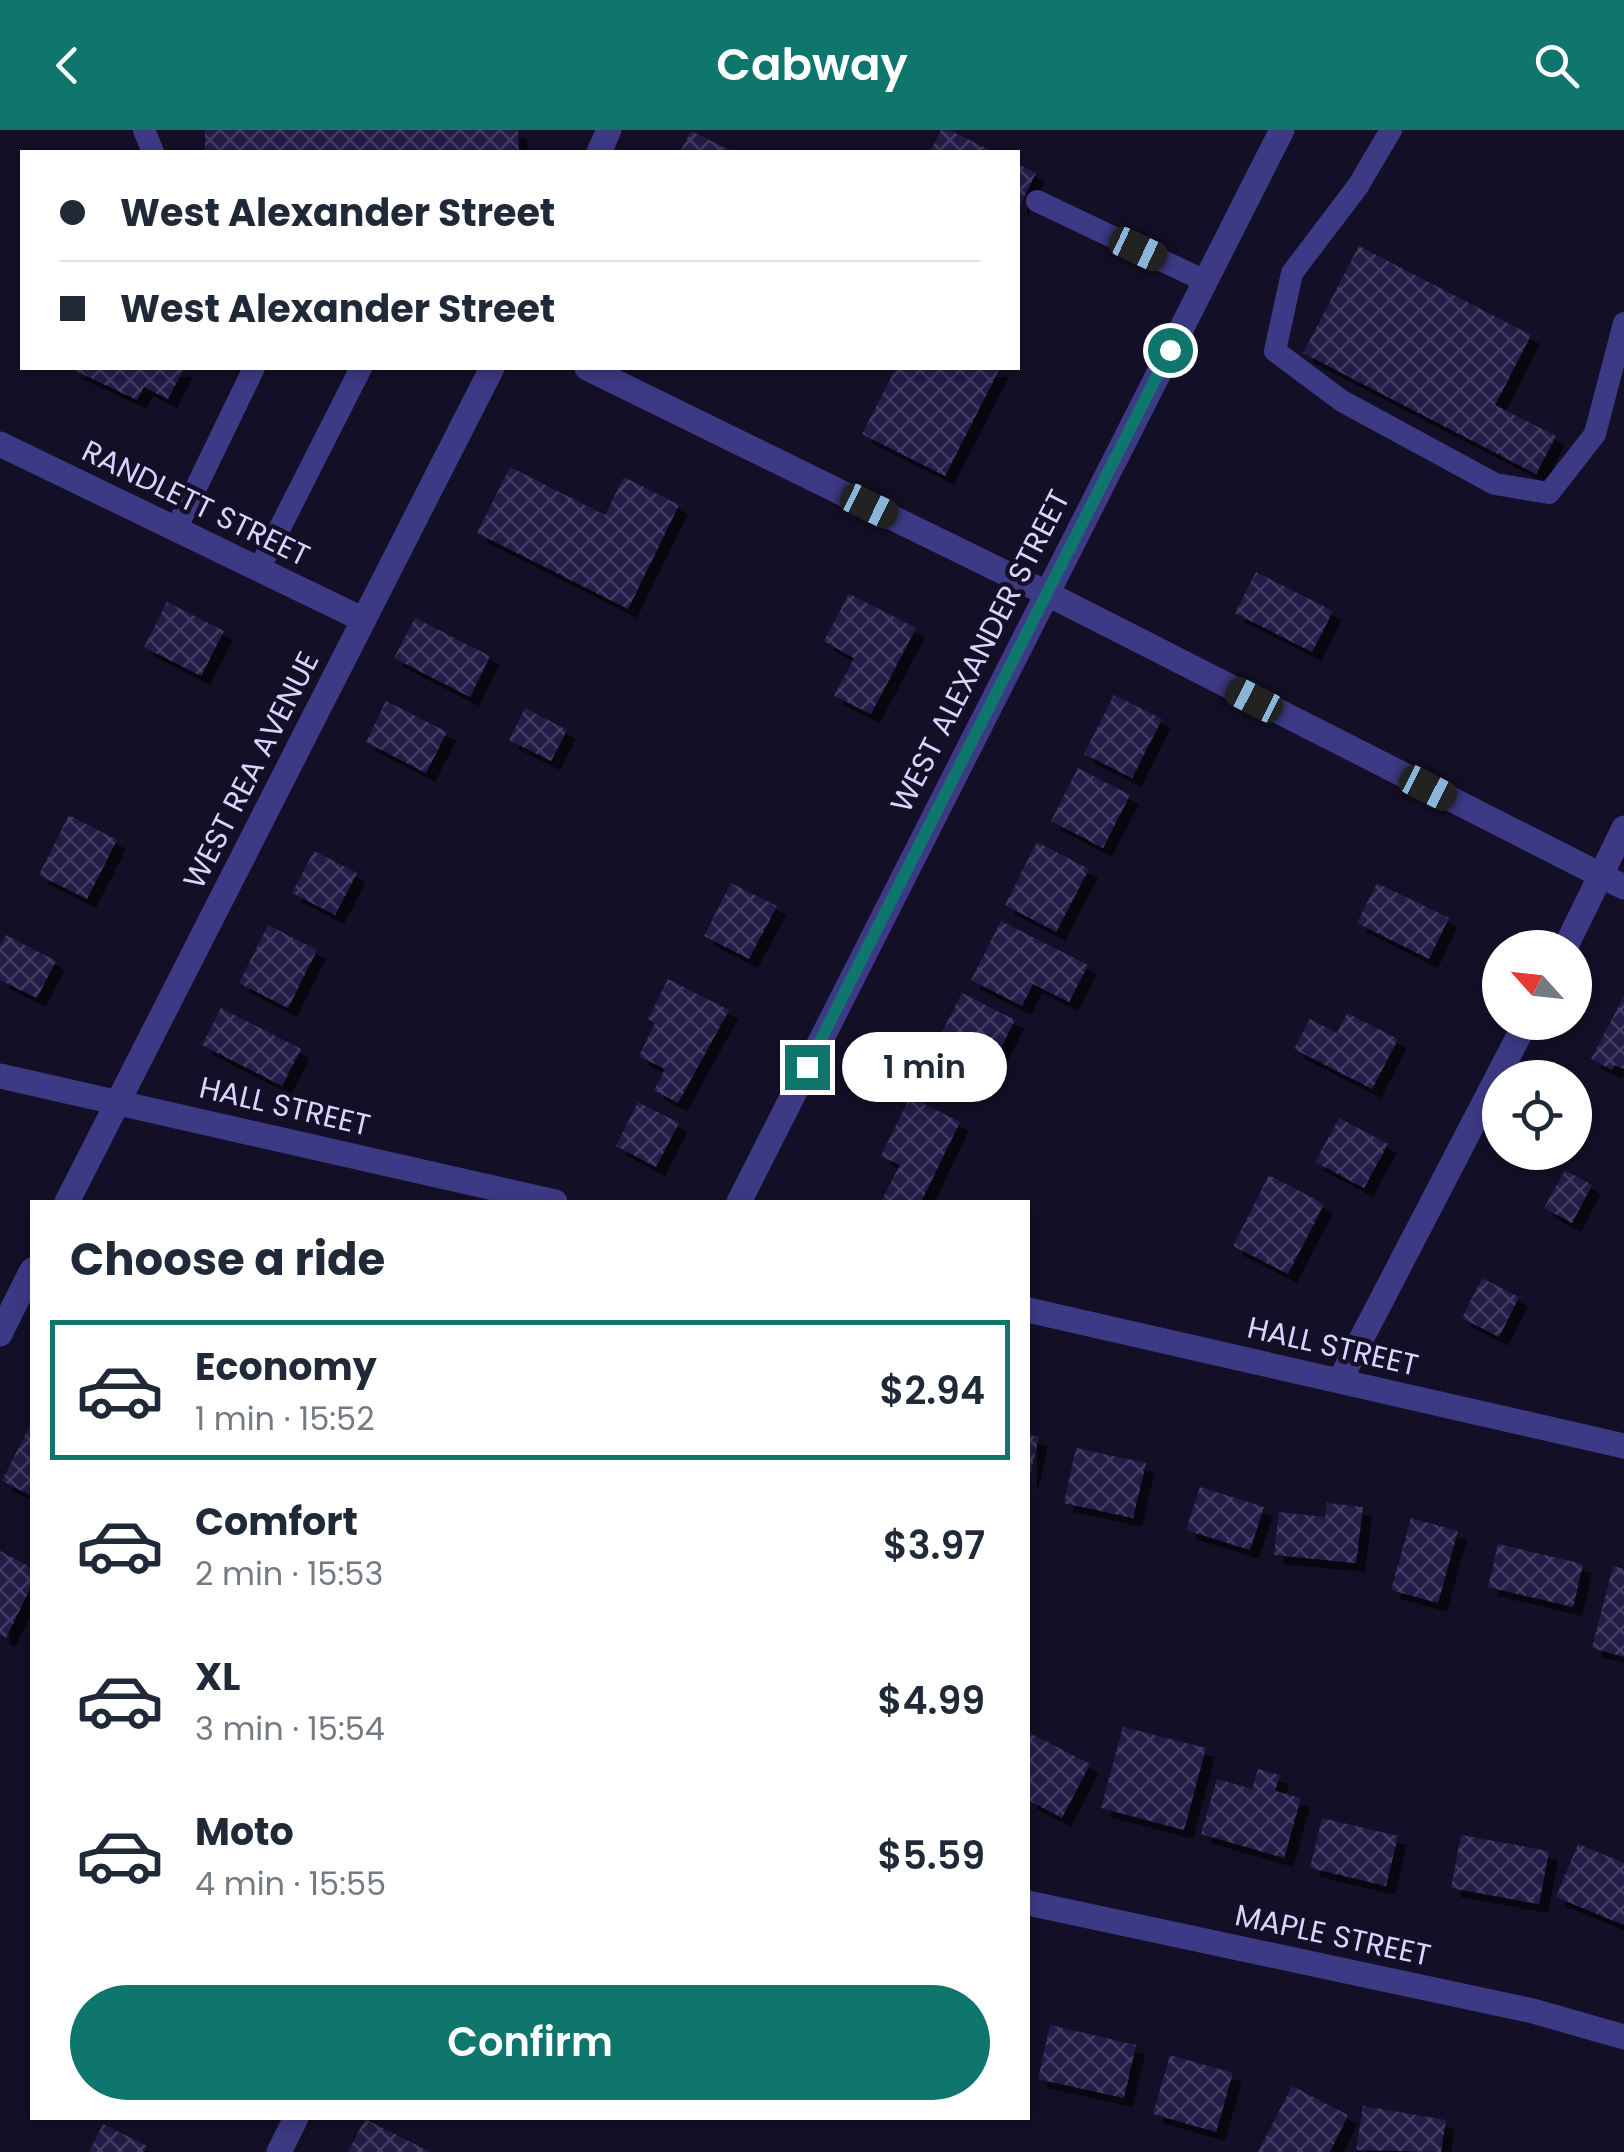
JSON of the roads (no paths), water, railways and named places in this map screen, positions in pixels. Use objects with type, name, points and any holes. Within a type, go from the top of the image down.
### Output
[{"type":"street","name":"WEST ALEXANDER STREET","points":[[739,1200],[1282,130]]},
{"type":"street","name":"WEST REA AVENUE","points":[[68,1200],[491,370]]},
{"type":"street","points":[[590,370],[1046,594],[1613,882]]},
{"type":"street","name":"RANDLETT STREET","points":[[0,444],[364,620]]},
{"type":"street","points":[[1578,930],[1613,882],[1624,828]]},
{"type":"street","points":[[1340,1380],[1517,1040]]},
{"type":"street","name":"HALL STREET","points":[[0,1076],[545,1200]]},
{"type":"street","points":[[0,1334],[30,1274]]},
{"type":"street","name":"HALL STREET","points":[[1030,1310],[1624,1446]]},
{"type":"street","name":"MAPLE STREET","points":[[1030,1903],[1533,2012],[1624,2037]]},
{"type":"street","points":[[279,2152],[295,2120]]},
{"type":"lane","points":[[1391,130],[1358,186],[1292,273],[1275,352],[1342,401],[1495,484],[1549,493],[1595,434],[1624,323]]},
{"type":"lane","points":[[1037,201],[1205,281]]},
{"type":"lane","points":[[176,529],[253,370]]},
{"type":"lane","points":[[258,569],[360,370]]}]
